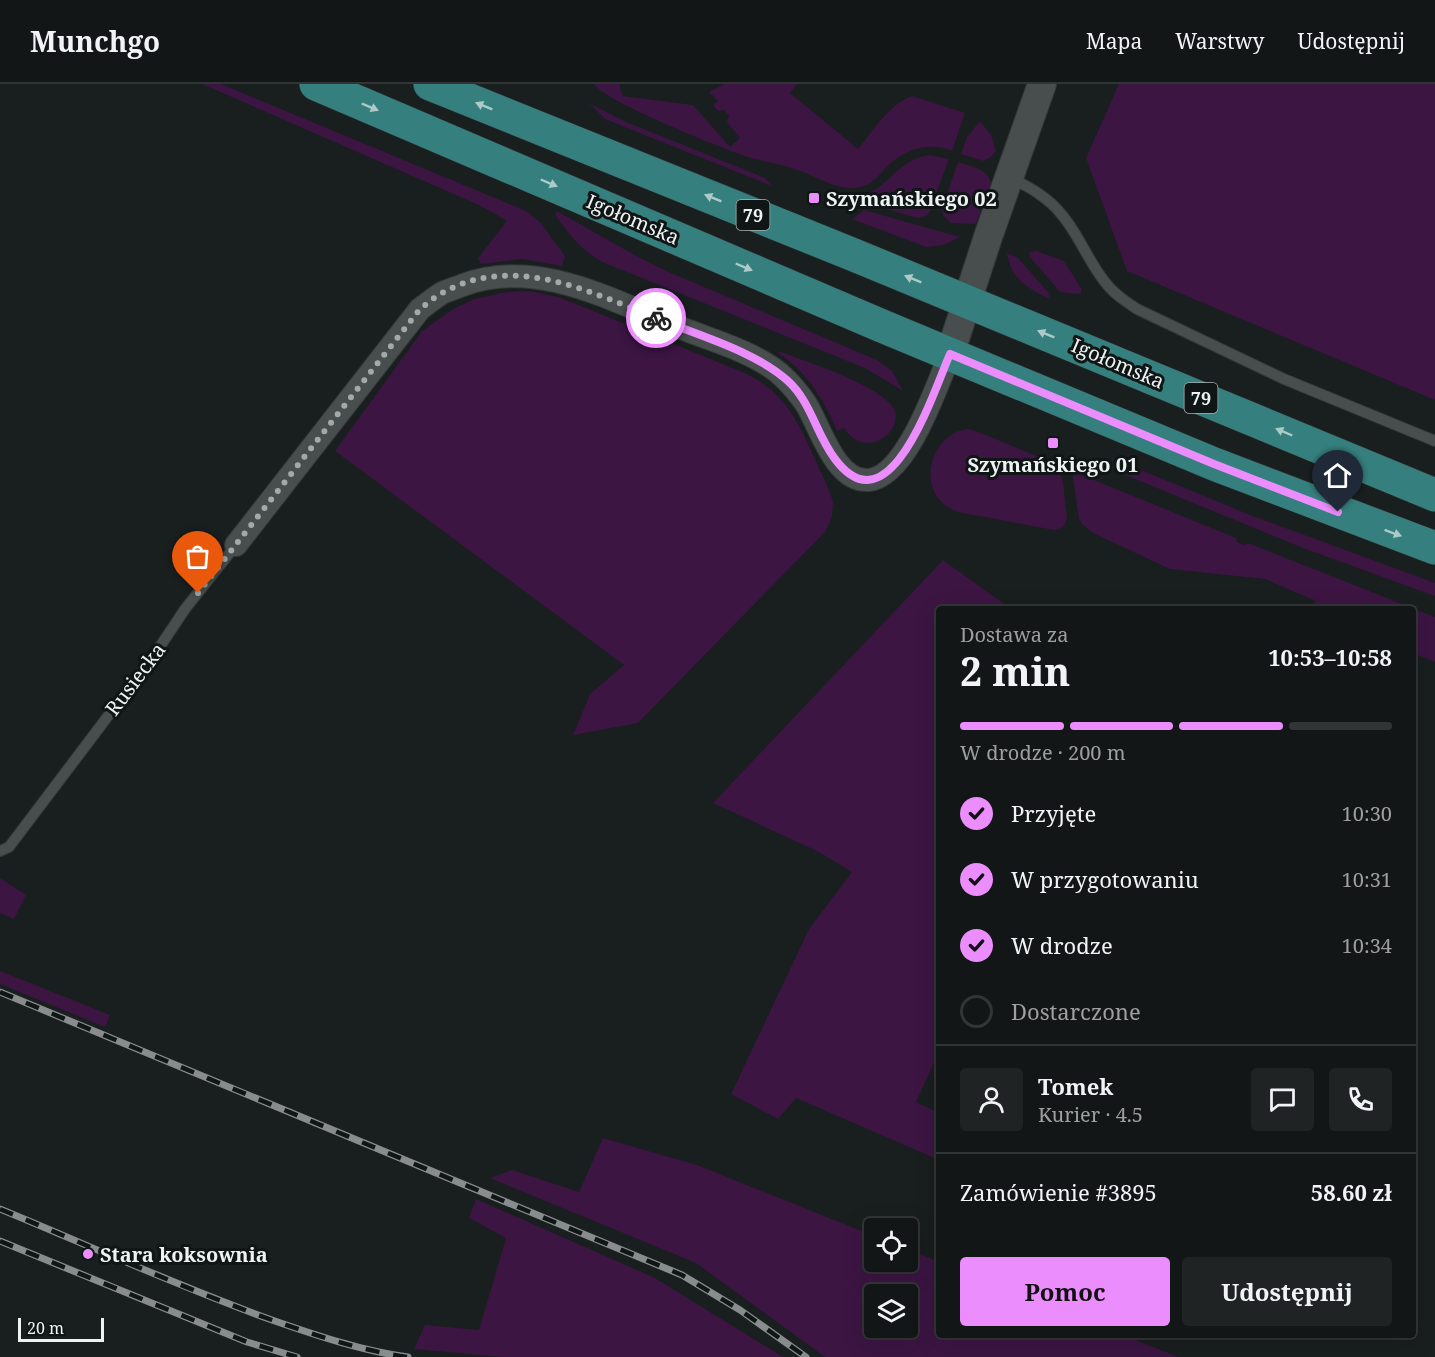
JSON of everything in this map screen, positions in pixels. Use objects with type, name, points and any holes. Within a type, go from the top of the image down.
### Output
[{"type":"main road","name":"Igołomska","points":[[316,84],[1214,464],[1435,548]]},
{"type":"main road","name":"Igołomska","points":[[430,84],[1435,495]]},
{"type":"street","points":[[950,354],[1042,84]]},
{"type":"street","name":"Rusiecka","points":[[236,545],[420,309],[443,292],[475,280],[526,275],[557,280],[756,358],[789,382],[800,395],[828,449],[846,472],[853,477],[866,480],[881,476],[902,457],[950,354]]},
{"type":"lane","points":[[1009,177],[1044,197],[1057,208],[1072,228],[1104,282],[1117,295],[1137,309],[1284,379],[1435,441]]},
{"type":"lane","name":"Rusiecka","points":[[0,851],[9,847],[155,654],[185,609],[236,545]]},
{"type":"shaded area","points":[[202,84],[221,84],[526,211],[540,222],[565,256],[562,266],[522,259],[481,264],[478,258],[507,221],[481,206]]},
{"type":"shaded area","points":[[594,84],[619,84],[623,96],[693,105],[730,147],[740,138],[727,122],[729,116],[724,110],[718,111],[713,105],[718,101],[709,92],[724,84],[797,84],[790,93],[858,149],[896,105],[912,96],[965,113],[952,151],[937,147],[913,150],[892,162],[866,185],[845,188],[782,165],[751,158],[693,136],[620,102]]},
{"type":"shaded area","points":[[1119,84],[1435,84],[1435,400],[1127,271],[1086,158]]},
{"type":"shaded area","points":[[589,103],[626,122],[765,178],[772,186],[605,119]]},
{"type":"shaded area","points":[[980,121],[991,135],[996,151],[983,161],[961,154],[967,137]]},
{"type":"shaded area","points":[[929,155],[949,159],[928,215],[918,218],[855,200],[852,197],[874,190],[907,164]]},
{"type":"shaded area","points":[[958,162],[983,171],[991,184],[976,224],[951,223],[943,215],[942,208]]},
{"type":"shaded area","points":[[864,210],[960,237],[944,245],[926,247],[852,219]]},
{"type":"shaded area","points":[[557,211],[671,273],[877,360],[892,371],[903,391],[865,368],[602,262],[588,252],[565,229],[555,214]]},
{"type":"shaded area","points":[[1034,250],[1064,261],[1081,288],[1081,293],[1060,292],[1030,257],[1029,252],[1034,252]]},
{"type":"shaded area","points":[[1007,253],[1018,258],[1048,292],[1050,299],[1021,282],[1012,270]]},
{"type":"shaded area","points":[[529,291],[558,297],[581,306],[747,374],[772,390],[796,421],[825,480],[833,502],[832,517],[825,532],[638,723],[573,735],[590,694],[624,665],[335,451],[422,331],[453,309],[474,299],[507,292]]},
{"type":"shaded area","points":[[779,351],[856,381],[883,397],[896,414],[895,423],[890,431],[883,438],[864,443],[853,438],[844,428],[837,431],[814,388],[798,369],[778,353]]},
{"type":"shaded area","points":[[968,429],[1061,466],[1060,475],[1063,481],[1067,519],[1063,527],[1054,530],[958,512],[944,504],[935,493],[931,480],[931,466],[944,441],[954,433]]},
{"type":"shaded area","points":[[1112,458],[1250,515],[1435,583],[1435,596],[1303,548],[1123,474]]},
{"type":"shaded area","points":[[1072,471],[1236,538],[1237,542],[1244,545],[1248,543],[1407,606],[1314,606],[1316,601],[1265,579],[1170,569],[1093,533],[1079,519]]},
{"type":"shaded area","points":[[943,560],[1007,606],[936,606],[936,1059],[916,1102],[936,1112],[936,1159],[796,1098],[778,1119],[731,1094],[809,929],[852,872],[819,852],[713,803]]},
{"type":"shaded area","points":[[1416,609],[1435,617],[1435,662],[1416,654]]},
{"type":"shaded area","points":[[0,878],[26,895],[14,919],[0,913]]},
{"type":"shaded area","points":[[0,971],[110,1015],[105,1027],[0,984]]},
{"type":"shaded area","points":[[603,1138],[697,1165],[864,1232],[864,1272],[918,1272],[918,1253],[936,1261],[936,1338],[1130,1338],[1178,1357],[825,1357],[696,1263],[490,1178],[512,1170],[579,1192]]},
{"type":"shaded area","points":[[476,1199],[655,1278],[783,1357],[503,1357],[414,1349],[425,1325],[479,1330],[506,1238],[469,1218]]},
{"type":"railway","points":[[0,992],[682,1275],[740,1310],[806,1357]]},
{"type":"railway","points":[[0,1209],[169,1280],[272,1320],[356,1347],[408,1357]]},
{"type":"railway","points":[[0,1241],[247,1342],[297,1357]]},
{"type":"way so far","points":[[198,593],[420,309],[443,292],[475,280],[526,275],[557,280],[656,318]]},
{"type":"place","name":"Szymańskiego 02","points":[[814,198]]},
{"type":"place","name":"Szymańskiego 01","points":[[1053,443]]},
{"type":"place","name":"Stara koksownia","points":[[88,1254]]},
{"type":"route","points":[[656,318],[756,358],[789,382],[807,406],[834,458],[846,472],[860,479],[874,479],[881,476],[902,457],[926,412],[950,354],[1214,464],[1338,512]]}]
